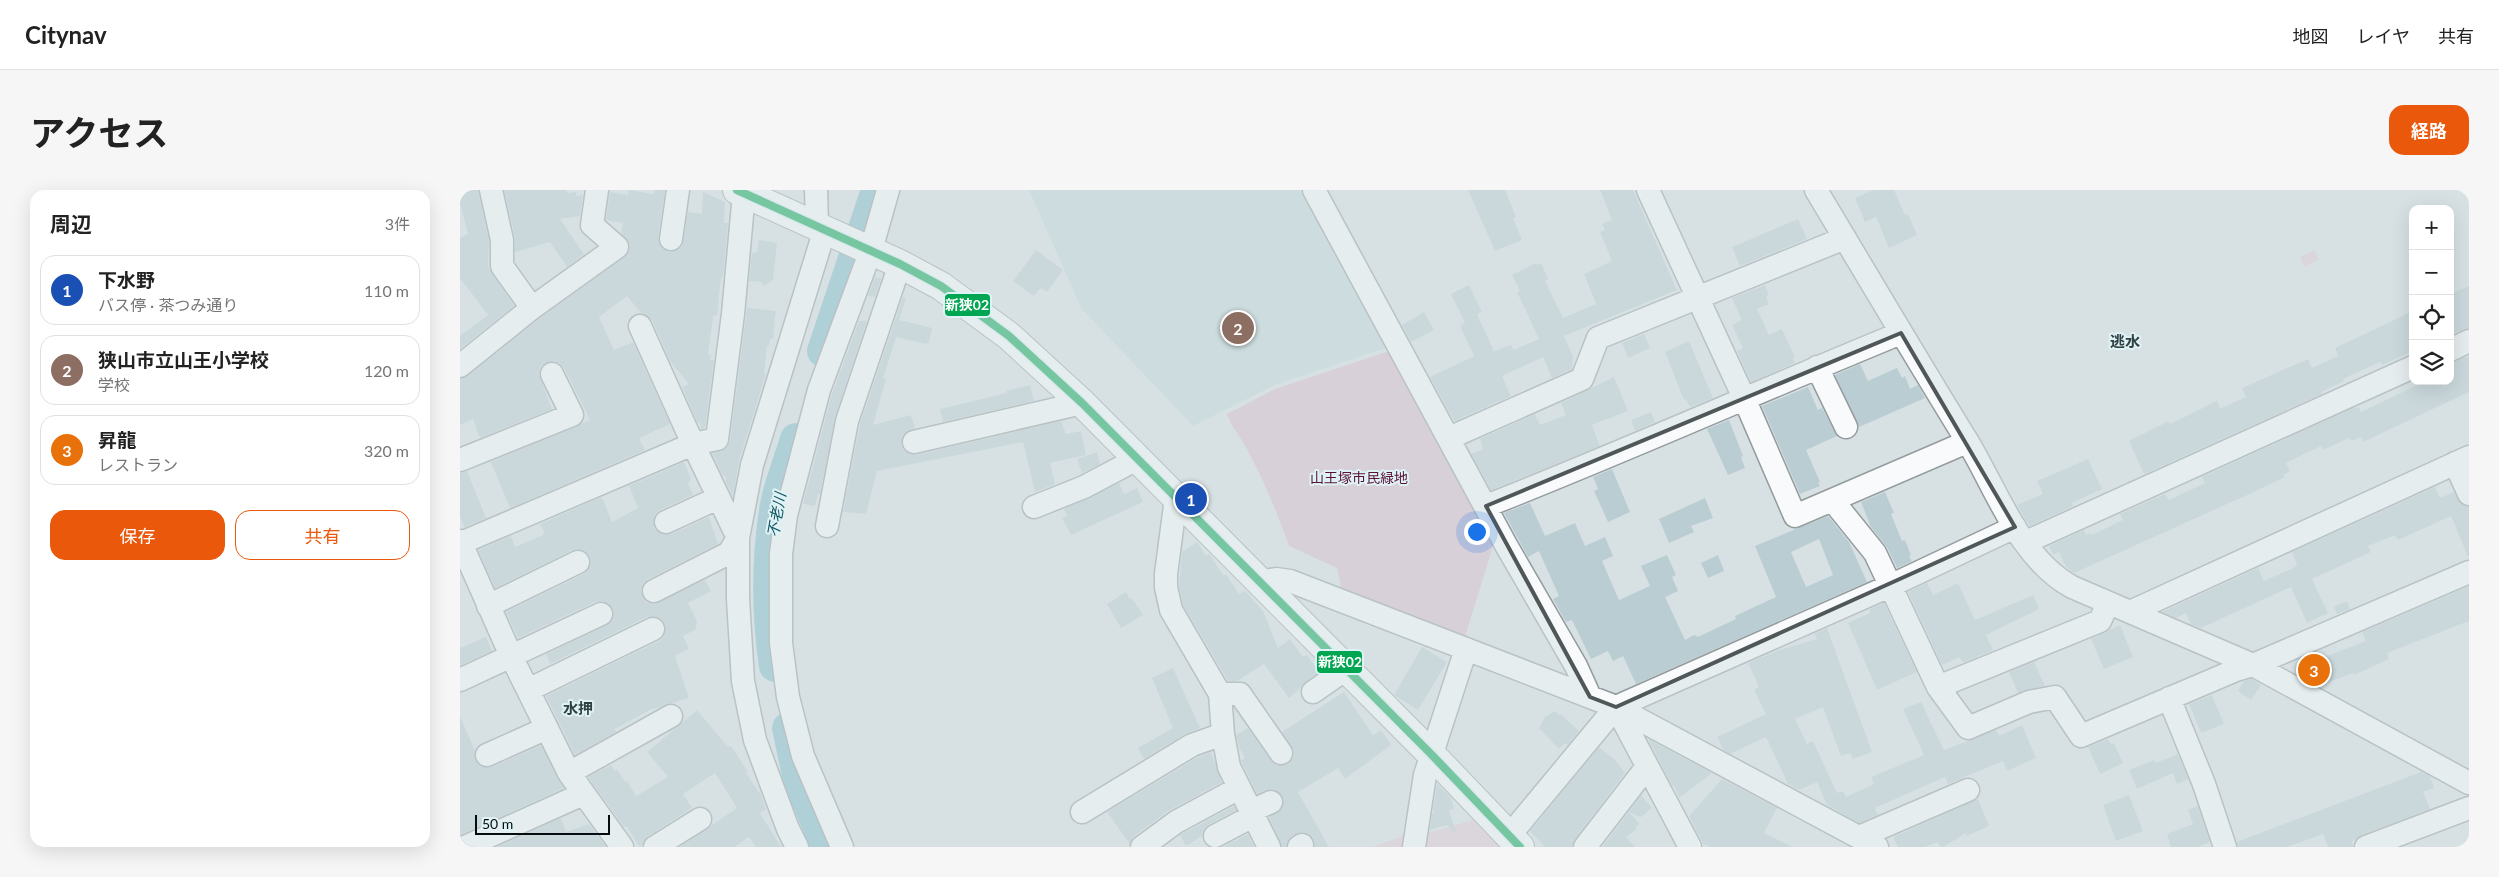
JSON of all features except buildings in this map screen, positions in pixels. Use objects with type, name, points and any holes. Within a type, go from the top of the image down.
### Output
[{"type":"main road","points":[[741,192],[868,248],[941,286],[1009,336],[1138,459],[1431,754],[1514,842]]},
{"type":"street","points":[[491,190],[502,240],[502,266],[532,308]]},
{"type":"street","points":[[460,366],[532,308],[617,247],[592,225],[597,190]]},
{"type":"street","points":[[671,240],[678,190]]},
{"type":"street","points":[[797,847],[788,829],[755,740],[743,681],[738,538],[752,465],[825,229],[816,190]]},
{"type":"street","points":[[842,847],[803,756],[788,697],[782,643],[780,581],[786,515],[802,450],[819,390],[888,190]]},
{"type":"street","points":[[1314,190],[1486,506],[1576,666],[1590,697]]},
{"type":"street","points":[[1648,190],[1744,398],[1795,516],[1967,442]]},
{"type":"street","points":[[1816,190],[2021,535],[2049,572],[2061,582],[2253,665],[2469,783]]},
{"type":"street","points":[[622,847],[569,773],[512,658],[460,542],[693,444],[717,438],[733,314],[741,192]]},
{"type":"street","points":[[1449,438],[1582,379],[1598,338],[1845,238]]},
{"type":"street","points":[[827,526],[846,421],[900,264]]},
{"type":"street","points":[[640,326],[738,538]]},
{"type":"street","points":[[1486,506],[1619,454],[1744,398],[1901,333]]},
{"type":"street","points":[[2454,348],[2469,342]]},
{"type":"street","points":[[1817,367],[1846,427]]},
{"type":"street","points":[[1514,842],[1616,707],[1892,585],[2021,535],[2409,369]]},
{"type":"street","points":[[460,460],[572,415],[552,374]]},
{"type":"street","points":[[914,442],[1082,404]]},
{"type":"street","points":[[1034,507],[1084,487],[1138,459]]},
{"type":"street","points":[[2130,612],[2462,460],[2469,494]]},
{"type":"street","points":[[666,522],[718,498]]},
{"type":"street","points":[[1176,498],[1166,574],[1171,610],[1220,694],[1223,734],[1229,766],[1239,788],[1258,810],[1269,847]]},
{"type":"street","points":[[1833,501],[1875,552],[1938,687],[1968,728],[2029,702],[2055,697],[2081,736],[2236,670],[2253,665],[2469,572]]},
{"type":"street","points":[[654,591],[729,553],[738,538]]},
{"type":"street","points":[[488,606],[578,562]]},
{"type":"street","points":[[1259,582],[1276,579],[1290,581],[1616,707],[1868,842],[1968,790]]},
{"type":"street","points":[[1938,687],[2100,620],[2108,603]]},
{"type":"street","points":[[460,680],[512,658],[602,614]]},
{"type":"street","points":[[528,690],[653,629]]},
{"type":"street","points":[[1414,847],[1425,775],[1466,649]]},
{"type":"street","points":[[1314,692],[1346,669]]},
{"type":"street","points":[[1220,694],[1240,694],[1281,753]]},
{"type":"street","points":[[2169,698],[2204,784],[2224,847]]},
{"type":"street","points":[[1616,707],[1646,768],[1690,847]]},
{"type":"street","points":[[569,773],[671,716]]},
{"type":"street","points":[[487,755],[547,728]]},
{"type":"street","points":[[1082,812],[1192,745],[1223,734]]},
{"type":"street","points":[[1586,847],[1646,768]]},
{"type":"street","points":[[1142,847],[1176,822],[1239,788]]},
{"type":"street","points":[[465,847],[496,841],[583,794]]},
{"type":"street","points":[[2366,847],[2469,808]]},
{"type":"street","points":[[1215,836],[1258,810]]},
{"type":"street","points":[[655,847],[700,819]]},
{"type":"highlighted area","points":[[1901,333],[2015,527],[1616,707],[1590,697],[1486,506]]},
{"type":"shaded area","points":[[1029,190],[1300,190],[1386,348],[1275,385],[1193,426],[1081,308]]},
{"type":"shaded area","points":[[2314,250],[2319,260],[2304,267],[2300,257]]},
{"type":"shaded area","points":[[1473,820],[1499,847],[1418,847],[1420,835]]},
{"type":"shaded area","points":[[1408,834],[1406,847],[1372,847]]},
{"type":"green space","name":"山王塚市民緑地","points":[[1389,351],[1494,543],[1465,637],[1343,596],[1337,568],[1289,546],[1263,481],[1227,414],[1275,389]]},
{"type":"waterway","name":"不老川","points":[[823,351],[877,190]]},
{"type":"waterway","name":"不老川","points":[[775,666],[769,606],[771,545],[776,505],[796,439]]},
{"type":"waterway","name":"不老川","points":[[788,728],[799,780],[827,847]]},
{"type":"transit line","name":"新狭02","points":[[737,190],[900,264],[941,286],[1009,336],[1082,403],[1431,754],[1520,847]]},
{"type":"place","name":"狭山市立山王小学校","points":[[1238,328]]},
{"type":"place","name":"下水野","points":[[1191,499]]},
{"type":"place","name":"昇龍","points":[[2314,670]]},
{"type":"district","name":"逃水","points":[[2125,342]]},
{"type":"district","name":"水押","points":[[578,709]]}]
